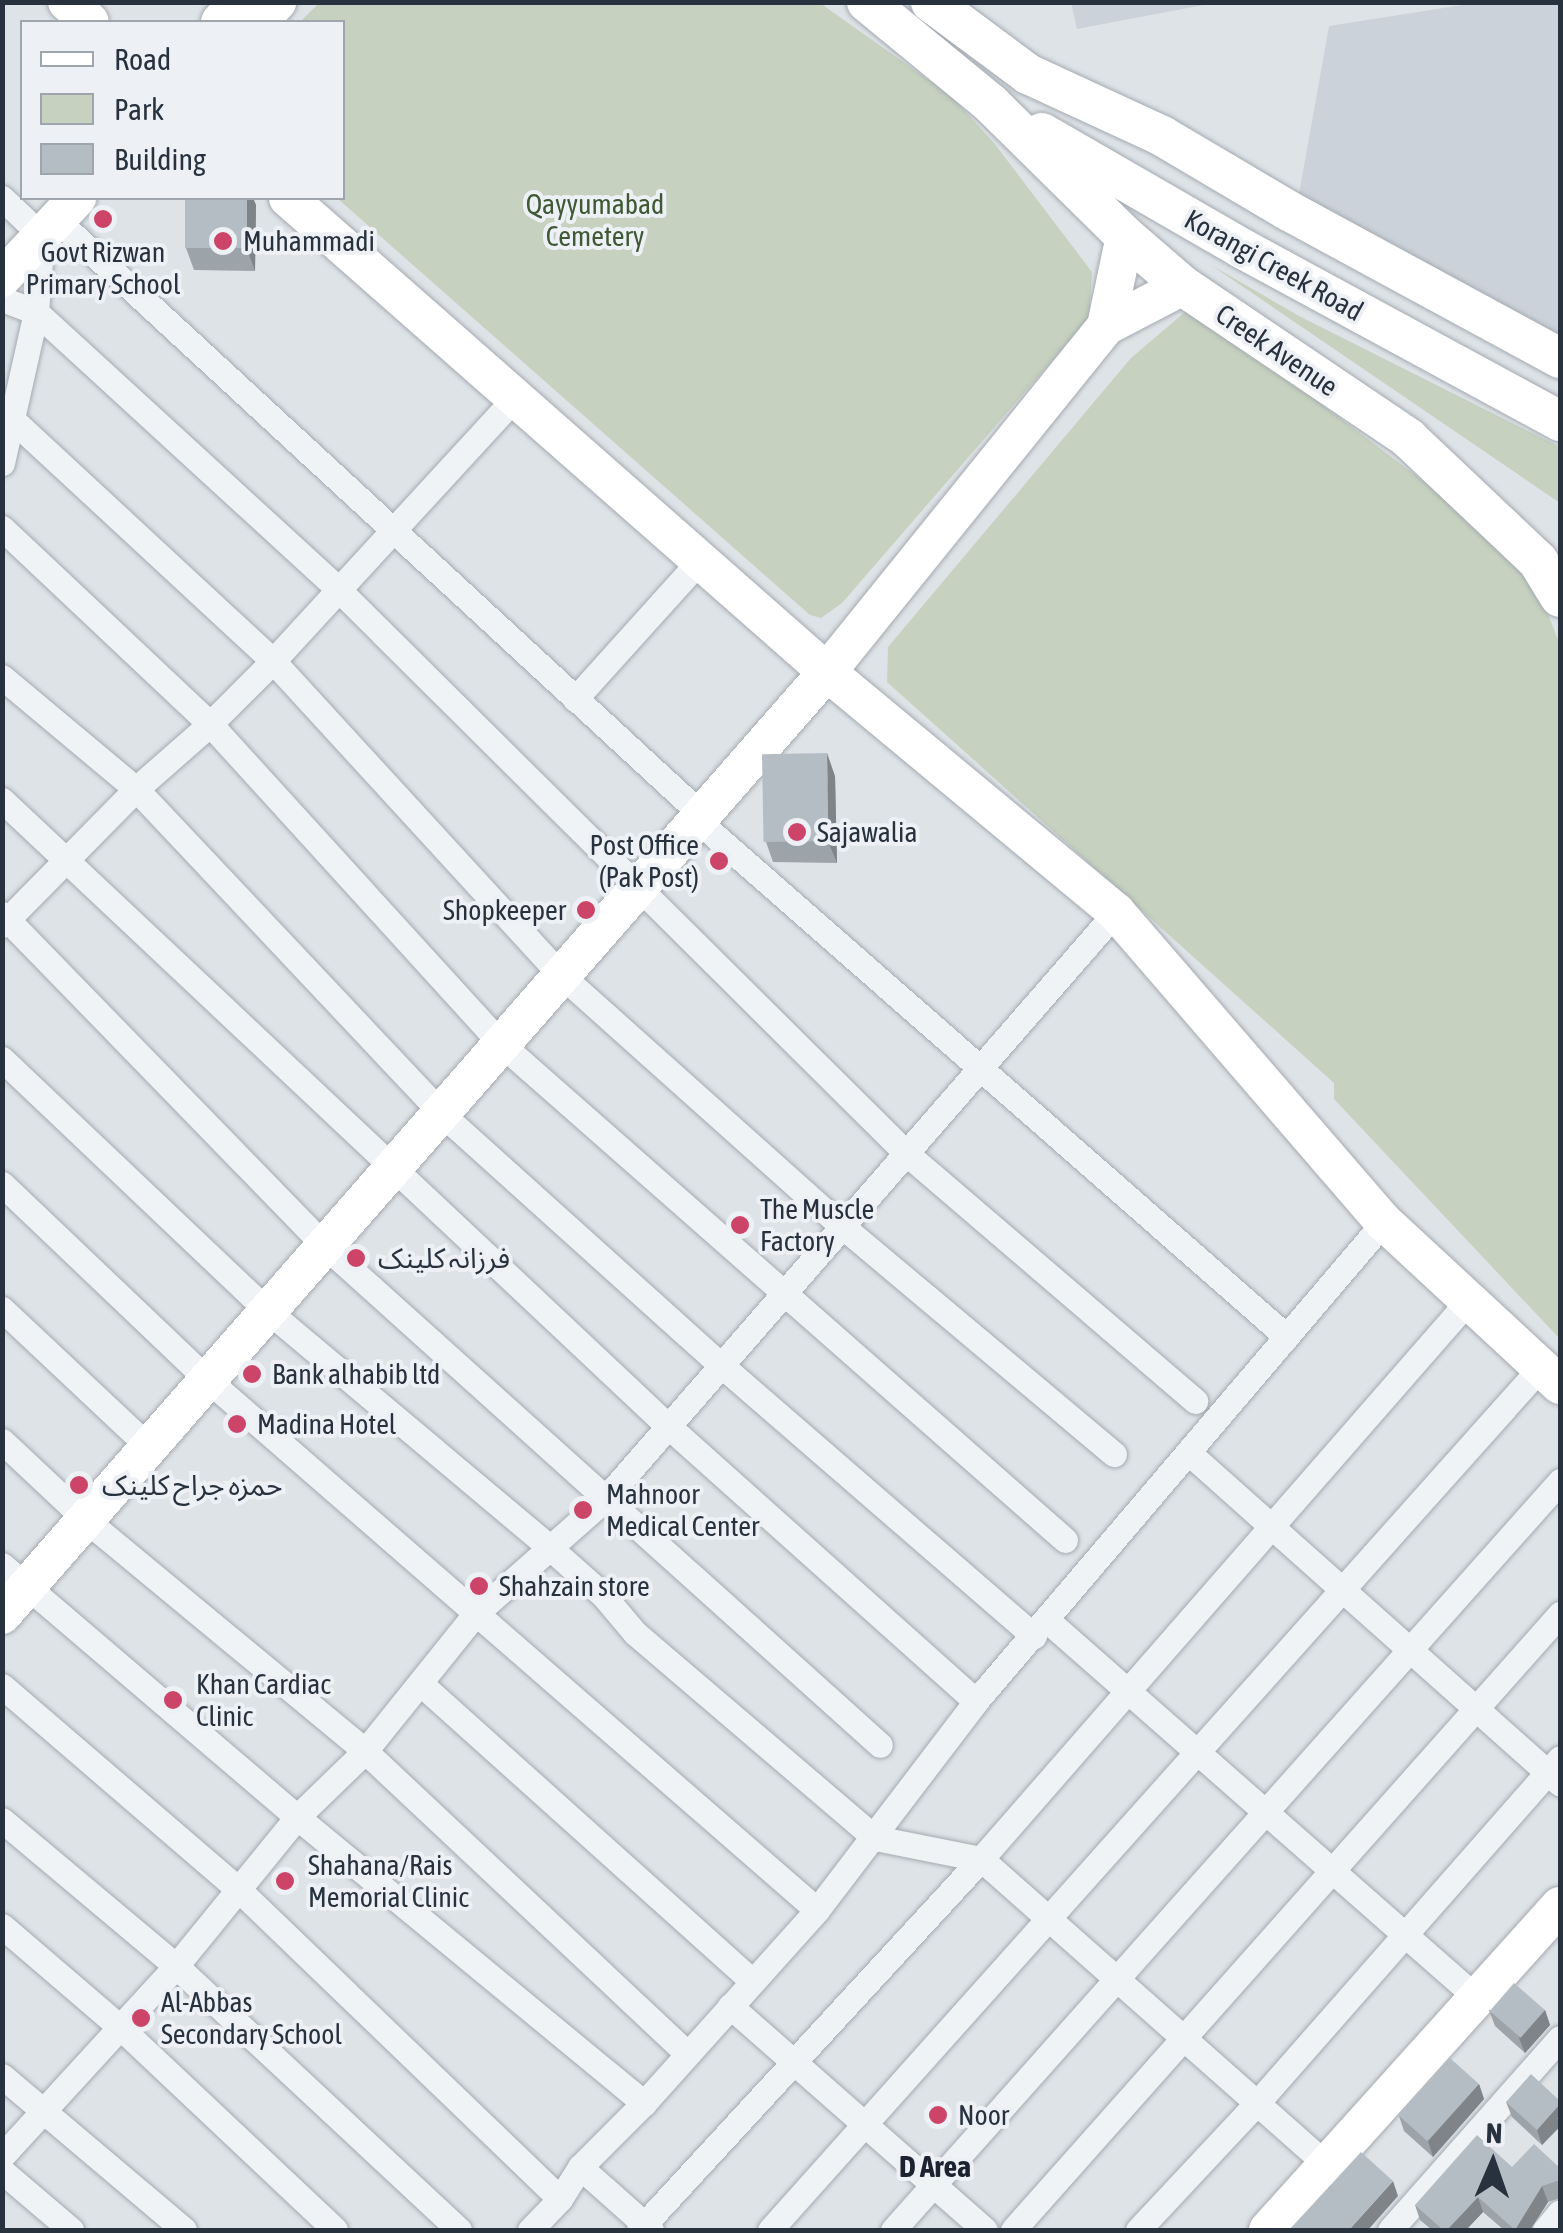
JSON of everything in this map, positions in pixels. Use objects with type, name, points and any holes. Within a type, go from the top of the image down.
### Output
[{"type":"main road","points":[[867,2],[991,104]]},
{"type":"main road","name":"Korangi Creek Road","points":[[931,2],[1028,74],[1162,136],[1560,358]]},
{"type":"main road","name":"Creek Avenue","points":[[991,104],[1125,236],[1184,286],[1408,438],[1538,560],[1560,597]]},
{"type":"main road","name":"Korangi Creek Road","points":[[991,104],[1243,249],[1560,421]]},
{"type":"street","points":[[68,2],[88,20]]},
{"type":"street","points":[[2,198],[59,218],[699,818],[1287,1337]]},
{"type":"street","points":[[290,200],[827,672],[1116,912],[1384,1222],[1551,1376],[1197,1751],[869,2126],[770,2230]]},
{"type":"street","points":[[2,278],[59,218]]},
{"type":"street","points":[[2,463],[6,414],[59,218]]},
{"type":"street","points":[[1106,326],[1125,236]]},
{"type":"street","points":[[644,2103],[297,1817],[10,1589],[86,1520],[827,672],[1106,326],[1184,286]]},
{"type":"street","points":[[2,300],[36,312],[338,589],[906,1152],[1195,1402]]},
{"type":"street","points":[[515,398],[273,661],[4,919],[325,1246],[880,1745]]},
{"type":"street","points":[[6,414],[273,661],[562,976],[842,1226],[1114,1454]]},
{"type":"street","points":[[2,528],[210,724],[501,1044],[1065,1540]]},
{"type":"street","points":[[575,698],[700,560]]},
{"type":"street","points":[[2,678],[136,789],[442,1115],[721,1365],[1041,1628],[1127,1689],[1476,1998]]},
{"type":"street","points":[[2,800],[668,1426],[976,1701]]},
{"type":"street","points":[[2,2156],[176,1966],[297,1817],[365,1750],[474,1614],[604,1500],[1116,912]]},
{"type":"street","points":[[2,1058],[268,1311],[549,1547],[603,1596],[634,1633],[875,1838],[981,1859],[1327,2164]]},
{"type":"street","points":[[2,1184],[208,1380],[817,1910]]},
{"type":"street","points":[[530,2230],[560,2199],[580,2168],[644,2103],[817,1910],[976,1701],[1384,1222]]},
{"type":"street","points":[[580,2168],[645,2229],[981,1859],[1469,1300]]},
{"type":"street","points":[[2,1309],[149,1448]]},
{"type":"street","points":[[2,1441],[86,1520],[365,1750],[687,2053]]},
{"type":"street","points":[[1138,2230],[1257,2103],[1403,1933],[1556,1772],[1475,1707],[1189,1453]]},
{"type":"street","points":[[894,2230],[1560,1481]]},
{"type":"street","points":[[1013,2230],[1560,1614]]},
{"type":"street","points":[[420,1684],[751,1980]]},
{"type":"street","points":[[2,1686],[237,1888],[560,2199]]},
{"type":"street","points":[[2,1820],[176,1966],[459,2230]]},
{"type":"street","points":[[1268,2230],[1560,1906]]},
{"type":"street","points":[[2,1926],[121,2028],[335,2230]]},
{"type":"street","points":[[730,2006],[985,2230]]},
{"type":"street","points":[[1390,2230],[1560,2038]]},
{"type":"street","points":[[2,2076],[184,2230]]},
{"type":"street","points":[[2,2171],[71,2230]]},
{"type":"street","points":[[1544,2230],[1560,2212]]},
{"type":"shaded area","points":[[1071,2],[1214,3],[1077,29]]},
{"type":"shaded area","points":[[1475,3],[1560,3],[1560,336],[1297,205],[1329,26]]},
{"type":"green space","name":"Qayyumabad Cemetery","points":[[320,2],[820,3],[951,96],[994,143],[1092,272],[1089,318],[842,603],[821,618],[810,615],[339,200],[345,200],[345,20],[302,20]]},
{"type":"green space","points":[[1211,265],[1299,316],[1560,447],[1560,503]]},
{"type":"green space","points":[[1192,306],[1493,534],[1541,596],[1560,645],[1560,1339],[1334,1099],[1334,1083],[887,682],[888,647],[1131,358]]},
{"type":"building","points":[[185,200],[247,200],[247,248],[185,248]]},
{"type":"building","points":[[827,753],[829,841],[764,842],[762,754]]},
{"type":"building","points":[[1514,1983],[1545,2010],[1521,2038],[1490,2011]]},
{"type":"building","points":[[1450,2058],[1479,2084],[1427,2141],[1398,2115]]},
{"type":"building","points":[[1531,2074],[1560,2101],[1537,2130],[1506,2102]]},
{"type":"building","points":[[1477,2135],[1512,2167],[1534,2144],[1560,2168],[1560,2180],[1542,2186],[1515,2230],[1478,2197],[1447,2230],[1415,2205]]},
{"type":"building","points":[[1361,2152],[1393,2181],[1349,2230],[1289,2230]]},
{"type":"place","name":"Govt Rizwan Primary School","points":[[103,219]]},
{"type":"place","name":"Muhammadi","points":[[223,241]]},
{"type":"place","name":"Sajawalia","points":[[797,832]]},
{"type":"place","name":"Post Office (Pak Post)","points":[[719,861]]},
{"type":"place","name":"Shopkeeper","points":[[586,910]]},
{"type":"place","name":"The Muscle Factory","points":[[740,1225]]},
{"type":"place","name":"فرزانہ کلینک","points":[[356,1258]]},
{"type":"place","name":"Bank alhabib ltd","points":[[252,1374]]},
{"type":"place","name":"Madina Hotel","points":[[237,1424]]},
{"type":"place","name":"حمزہ جراح کلینک","points":[[79,1485]]},
{"type":"place","name":"Mahnoor Medical Center","points":[[583,1510]]},
{"type":"place","name":"Shahzain store","points":[[479,1586]]},
{"type":"place","name":"Khan Cardiac Clinic","points":[[173,1700]]},
{"type":"place","name":"Shahana/Rais Memorial Clinic","points":[[285,1881]]},
{"type":"place","name":"Al-Abbas Secondary School","points":[[141,2018]]},
{"type":"place","name":"Noor","points":[[938,2115]]},
{"type":"district","name":"D Area","points":[[935,2166]]}]
